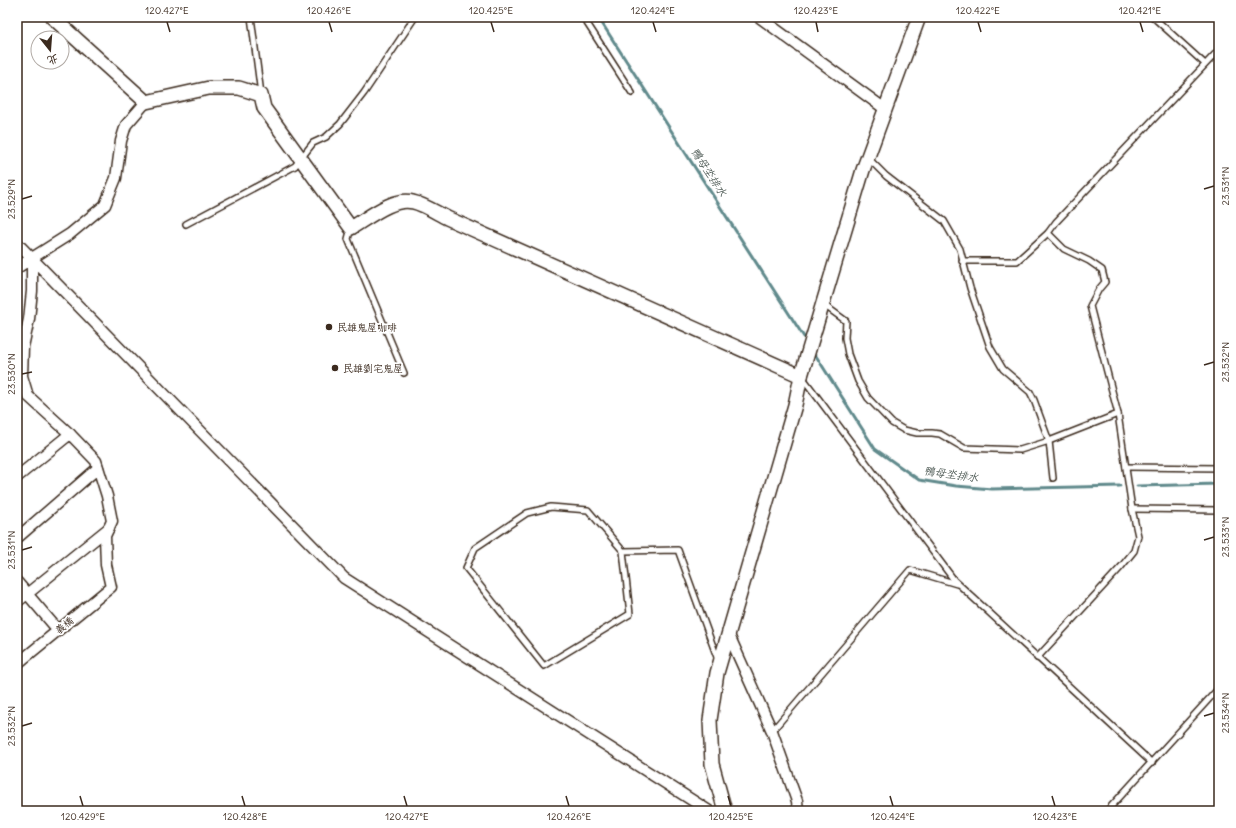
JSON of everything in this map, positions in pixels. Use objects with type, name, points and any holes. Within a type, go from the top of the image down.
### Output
[{"type":"street","points":[[52,17],[146,102]]},
{"type":"street","points":[[760,17],[885,109]]},
{"type":"street","points":[[725,811],[712,764],[710,720],[720,665],[795,405],[801,376],[868,157],[919,17]]},
{"type":"street","points":[[17,268],[70,234],[104,205],[116,178],[121,141],[126,125],[146,102],[209,88],[239,88],[261,95],[264,108],[351,228],[389,205],[402,201],[414,202],[801,376]]},
{"type":"street","points":[[17,243],[344,578],[709,811]]},
{"type":"street","points":[[17,602],[109,528],[112,521],[107,496],[96,461],[70,434],[28,396],[22,376],[22,346],[29,318],[32,291],[32,258]]},
{"type":"street","points":[[17,477],[70,434]]},
{"type":"street","points":[[17,538],[98,468]]},
{"type":"street","name":"義橋","points":[[17,664],[111,587],[106,565],[105,536],[109,528]]},
{"type":"street","points":[[17,582],[58,630]]},
{"type":"street","points":[[728,633],[772,731],[797,801],[798,811]]},
{"type":"lane","points":[[251,17],[261,95]]},
{"type":"lane","points":[[186,224],[295,166],[300,157],[313,142],[326,137],[340,124],[364,93],[415,17]]},
{"type":"lane","points":[[583,17],[632,94]]},
{"type":"lane","points":[[1153,17],[1205,64]]},
{"type":"lane","points":[[962,260],[1017,261],[1048,233],[1056,222],[1219,50]]},
{"type":"lane","points":[[868,157],[886,176],[944,221],[960,249],[962,260],[990,347],[1003,369],[1030,392],[1034,400],[1049,441],[1053,478]]},
{"type":"lane","points":[[351,228],[348,239],[404,374]]},
{"type":"lane","points":[[1037,658],[1134,551],[1138,536],[1132,508],[1118,414],[1090,306],[1099,289],[1105,282],[1102,270],[1089,261],[1064,249],[1048,233]]},
{"type":"lane","points":[[823,305],[846,321],[845,338],[848,354],[858,381],[868,398],[892,423],[904,430],[916,433],[940,434],[964,448],[1020,450],[1049,441],[1118,414]]},
{"type":"lane","points":[[801,376],[950,574],[1037,658],[1152,763]]},
{"type":"lane","points":[[1126,467],[1219,468]]},
{"type":"lane","points":[[623,550],[630,614],[544,666],[466,568],[475,548],[527,513],[551,507],[588,510],[623,550],[678,550],[720,665]]},
{"type":"lane","points":[[1132,508],[1219,510]]},
{"type":"lane","points":[[772,731],[910,570],[960,585]]},
{"type":"lane","points":[[1107,811],[1219,688]]},
{"type":"waterway","name":"鴨母坔排水","points":[[598,17],[804,337]]},
{"type":"waterway","name":"鴨母坔排水","points":[[816,356],[875,449],[919,480],[956,486],[992,489],[1120,486]]},
{"type":"waterway","name":"鴨母坔排水","points":[[1137,486],[1219,484]]},
{"type":"place","name":"民雄鬼屋咖啡","points":[[329,327]]},
{"type":"place","name":"民雄劉宅鬼屋","points":[[335,368]]}]
